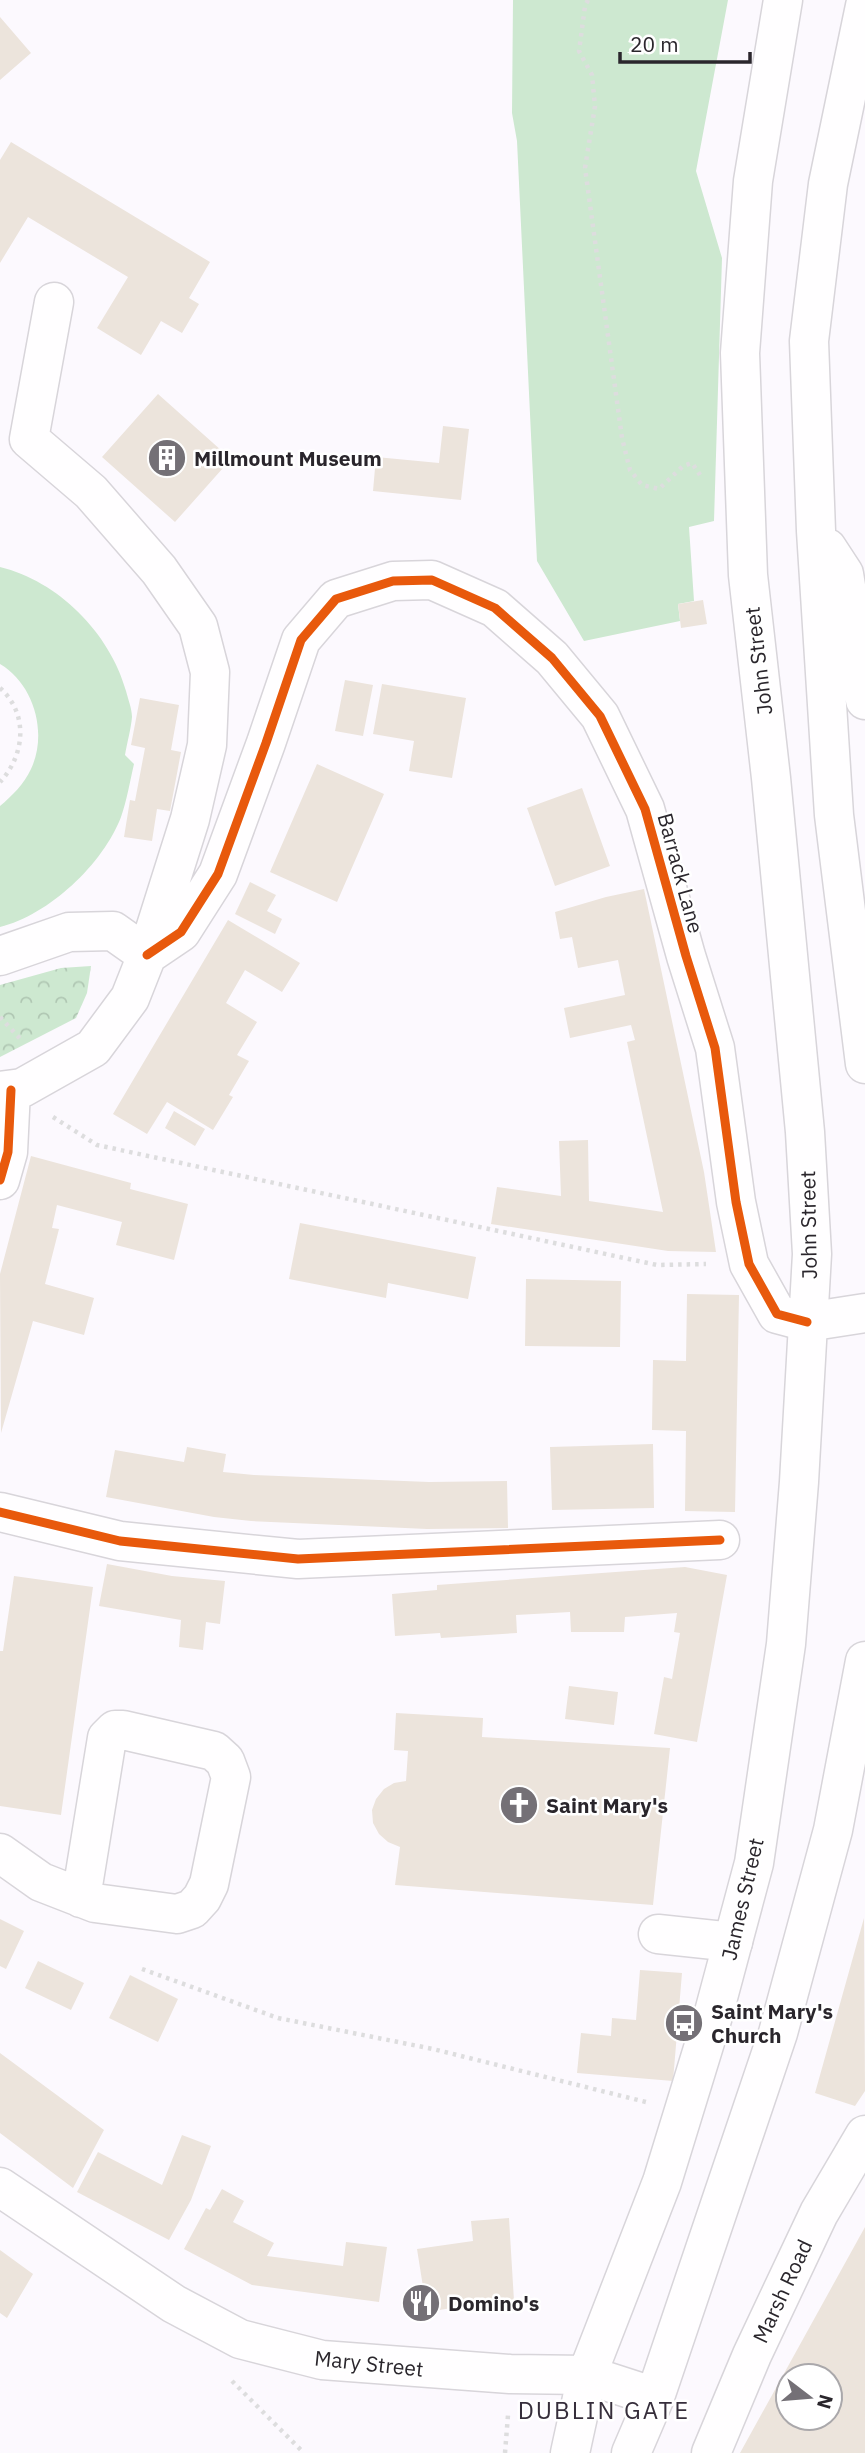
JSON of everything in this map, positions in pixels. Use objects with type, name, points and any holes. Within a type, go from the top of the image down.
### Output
[{"type":"main road","name":"John Street","points":[[783,0],[753,181],[740,353],[748,575],[772,778],[805,1132],[812,1254],[807,1322]]},
{"type":"main road","points":[[865,6],[828,184],[809,341],[816,531],[834,816],[865,1064]]},
{"type":"main road","points":[[0,1180],[8,1153],[6,1090],[22,1088],[93,1048],[130,998],[147,955],[190,819],[207,745],[210,672],[198,626],[159,570],[91,492],[29,439],[54,302]]},
{"type":"main road","points":[[816,531],[844,574],[865,701]]},
{"type":"main road","name":"Barrack Lane","points":[[147,955],[181,932],[218,874],[301,640],[336,599],[393,581],[432,580],[495,608],[552,658],[600,716],[645,808],[715,1048],[736,1202],[749,1264],[777,1314],[807,1322]]},
{"type":"main road","points":[[0,956],[69,932],[113,931],[147,955]]},
{"type":"main road","points":[[807,1322],[865,1313]]},
{"type":"main road","name":"James Street","points":[[570,2453],[587,2375],[662,2182],[713,2016],[754,1863],[786,1644],[799,1482],[807,1322]]},
{"type":"main road","points":[[0,1512],[120,1541],[298,1559],[720,1540]]},
{"type":"main road","points":[[632,2453],[655,2397],[778,2033],[833,1830],[865,1661]]},
{"type":"main road","points":[[0,1853],[41,1882],[81,1898],[95,1903],[177,1914],[192,1909],[209,1884],[231,1777],[225,1761],[214,1751],[115,1730],[107,1738],[81,1898]]},
{"type":"main road","points":[[658,1934],[733,1942]]},
{"type":"main road","name":"Marsh Road","points":[[711,2453],[752,2354],[820,2213],[865,2135]]},
{"type":"main road","name":"Mary Street","points":[[0,2188],[174,2304],[240,2339],[322,2361],[510,2374],[587,2375],[655,2397]]},
{"type":"path","points":[[588,0],[584,6],[579,51],[592,75],[595,106],[585,168],[622,438],[630,470],[642,485],[659,489],[683,466],[692,463],[702,481]]},
{"type":"path","points":[[0,688],[15,706],[22,736],[15,764],[0,782]]},
{"type":"path","points":[[0,1017],[25,1045]]},
{"type":"path","points":[[6,1090],[97,1145],[657,1265],[749,1264]]},
{"type":"path","points":[[142,1969],[278,2018],[433,2049],[684,2111]]},
{"type":"green space","points":[[513,0],[728,0],[696,171],[722,258],[714,521],[689,527],[694,601],[678,604],[680,621],[584,641],[537,561],[517,141],[512,113]]},
{"type":"green space","points":[[0,567],[42,584],[61,597],[79,612],[108,649],[131,707],[125,755],[134,764],[121,817],[113,835],[88,869],[55,899],[37,911],[0,927],[0,806],[17,789],[31,769],[36,755],[38,725],[35,710],[22,684],[0,664]]},
{"type":"green space","points":[[91,966],[87,993],[76,1018],[0,1057],[0,985],[61,968]]},
{"type":"building","points":[[0,17],[31,53],[0,80]]},
{"type":"building","points":[[11,142],[210,262],[189,298],[199,304],[182,333],[161,321],[141,355],[97,328],[128,277],[28,217],[0,263],[0,160]]},
{"type":"building","name":"Millmount Museum","points":[[158,394],[231,459],[175,522],[102,457]]},
{"type":"building","points":[[443,426],[469,429],[461,500],[373,491],[376,457],[439,463]]},
{"type":"building","points":[[703,600],[707,624],[681,628],[678,604]]},
{"type":"building","points":[[345,680],[373,685],[363,736],[335,731]]},
{"type":"building","points":[[382,684],[466,698],[452,778],[409,771],[414,741],[373,734]]},
{"type":"building","points":[[140,698],[179,705],[171,750],[181,752],[170,811],[157,809],[152,841],[124,837],[130,800],[135,801],[145,748],[131,745]]},
{"type":"building","points":[[317,764],[384,794],[337,902],[270,872]]},
{"type":"building","points":[[582,788],[610,866],[555,886],[527,808]]},
{"type":"building","points":[[250,882],[276,895],[267,911],[282,919],[275,934],[235,914]]},
{"type":"building","points":[[644,889],[704,1172],[716,1252],[668,1251],[491,1224],[497,1187],[561,1196],[559,1141],[588,1140],[589,1201],[663,1212],[627,1042],[635,1040],[631,1025],[570,1038],[564,1008],[625,995],[618,960],[578,968],[572,937],[560,939],[555,912]]},
{"type":"building","points":[[228,920],[300,963],[282,992],[245,970],[226,1003],[257,1022],[237,1055],[249,1061],[229,1095],[233,1097],[213,1130],[167,1102],[147,1134],[113,1114]]},
{"type":"building","points":[[174,1111],[205,1129],[195,1146],[165,1128]]},
{"type":"building","points":[[31,1156],[131,1183],[130,1189],[188,1204],[174,1260],[116,1245],[122,1222],[57,1205],[52,1228],[59,1229],[45,1284],[94,1298],[84,1335],[33,1321],[1,1433],[0,1274]]},
{"type":"building","points":[[300,1223],[476,1257],[468,1299],[388,1283],[386,1298],[289,1279]]},
{"type":"building","points":[[526,1279],[621,1281],[620,1347],[525,1346]]},
{"type":"building","points":[[687,1294],[739,1295],[735,1512],[685,1511],[686,1431],[652,1430],[653,1360],[686,1361]]},
{"type":"building","points":[[653,1444],[654,1508],[552,1510],[550,1447]]},
{"type":"building","points":[[187,1447],[226,1454],[223,1472],[429,1482],[507,1481],[508,1528],[427,1529],[251,1521],[106,1497],[115,1450],[184,1462]]},
{"type":"building","points":[[107,1564],[172,1576],[225,1581],[220,1624],[206,1622],[203,1650],[179,1647],[181,1620],[99,1606]]},
{"type":"building","points":[[685,1567],[727,1575],[697,1742],[654,1734],[664,1677],[672,1679],[680,1633],[674,1632],[677,1613],[625,1617],[624,1632],[571,1632],[570,1612],[516,1615],[517,1633],[441,1638],[440,1633],[395,1636],[392,1594],[437,1590],[437,1585]]},
{"type":"building","points":[[14,1576],[93,1587],[61,1815],[0,1806],[0,1651],[3,1651]]},
{"type":"building","points":[[569,1686],[618,1692],[614,1725],[565,1719]]},
{"type":"building","name":"Saint Mary's","points":[[396,1713],[483,1718],[482,1737],[670,1748],[653,1905],[395,1885],[400,1847],[379,1834],[373,1823],[372,1810],[384,1789],[394,1783],[406,1781],[408,1751],[394,1750]]},
{"type":"building","points":[[864,1918],[865,2091],[855,2106],[815,2093]]},
{"type":"building","points":[[0,1919],[24,1931],[6,1969],[0,1966]]},
{"type":"building","points":[[38,1961],[84,1983],[71,2010],[25,1988]]},
{"type":"building","points":[[640,1970],[682,1973],[673,2081],[577,2073],[581,2033],[611,2036],[612,2018],[636,2020]]},
{"type":"building","points":[[130,1975],[178,1999],[158,2042],[109,2018]]},
{"type":"building","points":[[0,2053],[104,2130],[73,2188],[0,2133]]},
{"type":"building","points":[[182,2135],[211,2146],[191,2200],[169,2240],[77,2192],[98,2152],[162,2185]]},
{"type":"building","points":[[222,2189],[244,2201],[233,2222],[274,2243],[267,2256],[343,2266],[346,2242],[387,2247],[379,2302],[252,2285],[184,2249],[206,2208],[210,2210]]},
{"type":"building","points":[[509,2218],[514,2301],[427,2312],[417,2249],[473,2241],[471,2221]]},
{"type":"building","points":[[865,2227],[865,2453],[740,2453],[774,2392],[774,2432],[844,2432],[844,2362],[790,2362]]},
{"type":"building","points":[[0,2250],[33,2274],[7,2318],[0,2313]]},
{"type":"cycle path","points":[[147,955],[181,932],[218,874],[301,640],[336,599],[393,581],[432,580],[495,608],[552,658],[600,716],[645,809],[715,1048],[736,1202],[749,1264],[777,1314],[807,1322]]},
{"type":"cycle path","points":[[0,1180],[8,1152],[11,1090]]},
{"type":"cycle path","points":[[0,1512],[120,1541],[298,1559],[720,1540]]},
{"type":"place","name":"Millmount Museum","points":[[167,458]]},
{"type":"place","name":"Saint Mary's","points":[[519,1805]]},
{"type":"place","name":"Saint Mary's Church","points":[[684,2023]]},
{"type":"place","name":"Domino's","points":[[421,2303]]},
{"type":"district","name":"DUBLIN GATE","points":[[604,2410]]}]
